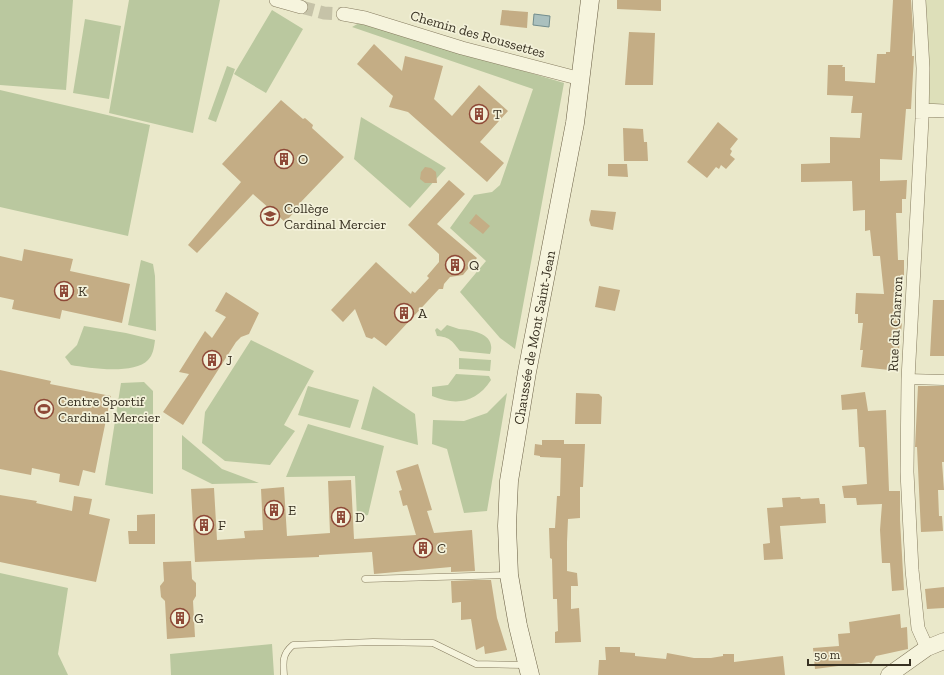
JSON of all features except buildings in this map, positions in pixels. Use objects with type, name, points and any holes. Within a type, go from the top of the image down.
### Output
[{"type":"main road","name":"Chaussée de Mont Saint-Jean","points":[[529,670],[518,626],[509,575],[507,526],[509,481],[527,372],[573,130],[581,79],[590,0]]},
{"type":"street","points":[[276,0],[301,7]]},
{"type":"street","name":"Rue du Charron","points":[[919,0],[923,68],[922,110],[908,379],[907,472],[912,570],[918,628],[927,648]]},
{"type":"street","name":"Chemin des Roussettes","points":[[343,14],[365,18],[462,48],[581,79]]},
{"type":"street","points":[[922,110],[944,111]]},
{"type":"street","points":[[908,379],[944,380]]},
{"type":"street","points":[[889,675],[927,648],[944,640]]},
{"type":"lane","points":[[365,579],[509,575]]},
{"type":"lane","points":[[284,675],[284,656],[287,650],[294,645],[373,642],[432,643],[476,664],[529,670]]},
{"type":"green space","points":[[0,0],[73,0],[66,90],[0,85]]},
{"type":"green space","points":[[129,0],[220,0],[193,133],[109,113]]},
{"type":"green space","points":[[914,0],[944,0],[944,106],[920,105]]},
{"type":"green space","points":[[272,10],[303,29],[266,93],[234,74]]},
{"type":"green space","points":[[85,19],[121,26],[109,99],[73,93]]},
{"type":"green space","points":[[361,22],[564,83],[515,349],[500,338],[460,292],[486,261],[450,228],[474,195],[492,192],[500,185],[533,89],[352,27]]},
{"type":"green space","points":[[227,66],[235,69],[216,122],[208,119]]},
{"type":"green space","points":[[0,90],[150,125],[128,236],[0,207]]},
{"type":"green space","points":[[361,117],[446,168],[410,208],[354,159]]},
{"type":"green space","points":[[141,260],[153,264],[155,276],[156,331],[128,325]]},
{"type":"green space","points":[[447,325],[482,334],[490,342],[490,354],[460,351],[450,340],[445,337],[437,336],[435,330],[437,328],[441,331]]},
{"type":"green space","points":[[84,326],[126,333],[155,340],[154,349],[148,360],[141,365],[132,368],[88,368],[71,365],[65,357],[77,345]]},
{"type":"green space","points":[[251,340],[314,371],[284,425],[295,431],[270,465],[225,461],[202,443],[205,412]]},
{"type":"green space","points":[[459,358],[491,360],[490,371],[459,369]]},
{"type":"green space","points":[[456,374],[489,376],[491,380],[479,394],[465,400],[449,401],[432,396],[432,387],[448,385]]},
{"type":"green space","points":[[144,382],[153,391],[153,494],[105,485],[121,383]]},
{"type":"green space","points":[[308,386],[359,400],[350,428],[298,415]]},
{"type":"green space","points":[[373,386],[415,414],[418,445],[361,429]]},
{"type":"green space","points":[[507,393],[487,511],[464,513],[447,449],[432,444],[433,420],[464,421],[487,413]]},
{"type":"green space","points":[[308,424],[384,446],[368,515],[357,517],[355,476],[286,477]]},
{"type":"green space","points":[[182,435],[222,469],[259,483],[212,484],[182,469]]},
{"type":"green space","points":[[0,573],[68,588],[58,654],[68,675],[0,675]]},
{"type":"green space","points":[[272,644],[274,675],[171,675],[170,654]]},
{"type":"water","points":[[534,14],[550,16],[549,27],[533,25]]},
{"type":"tunnel","points":[[301,7],[324,13],[343,14]]},
{"type":"place","name":"T","points":[[479,114]]},
{"type":"place","name":"O","points":[[284,159]]},
{"type":"place","name":"Collège Cardinal Mercier","points":[[270,216]]},
{"type":"place","name":"Q","points":[[455,265]]},
{"type":"place","name":"K","points":[[64,291]]},
{"type":"place","name":"A","points":[[404,313]]},
{"type":"place","name":"J","points":[[212,360]]},
{"type":"place","name":"Centre Sportif Cardinal Mercier","points":[[44,409]]},
{"type":"place","name":"E","points":[[274,510]]},
{"type":"place","name":"D","points":[[341,517]]},
{"type":"place","name":"F","points":[[204,525]]},
{"type":"place","name":"C","points":[[423,548]]},
{"type":"place","name":"G","points":[[180,618]]}]
